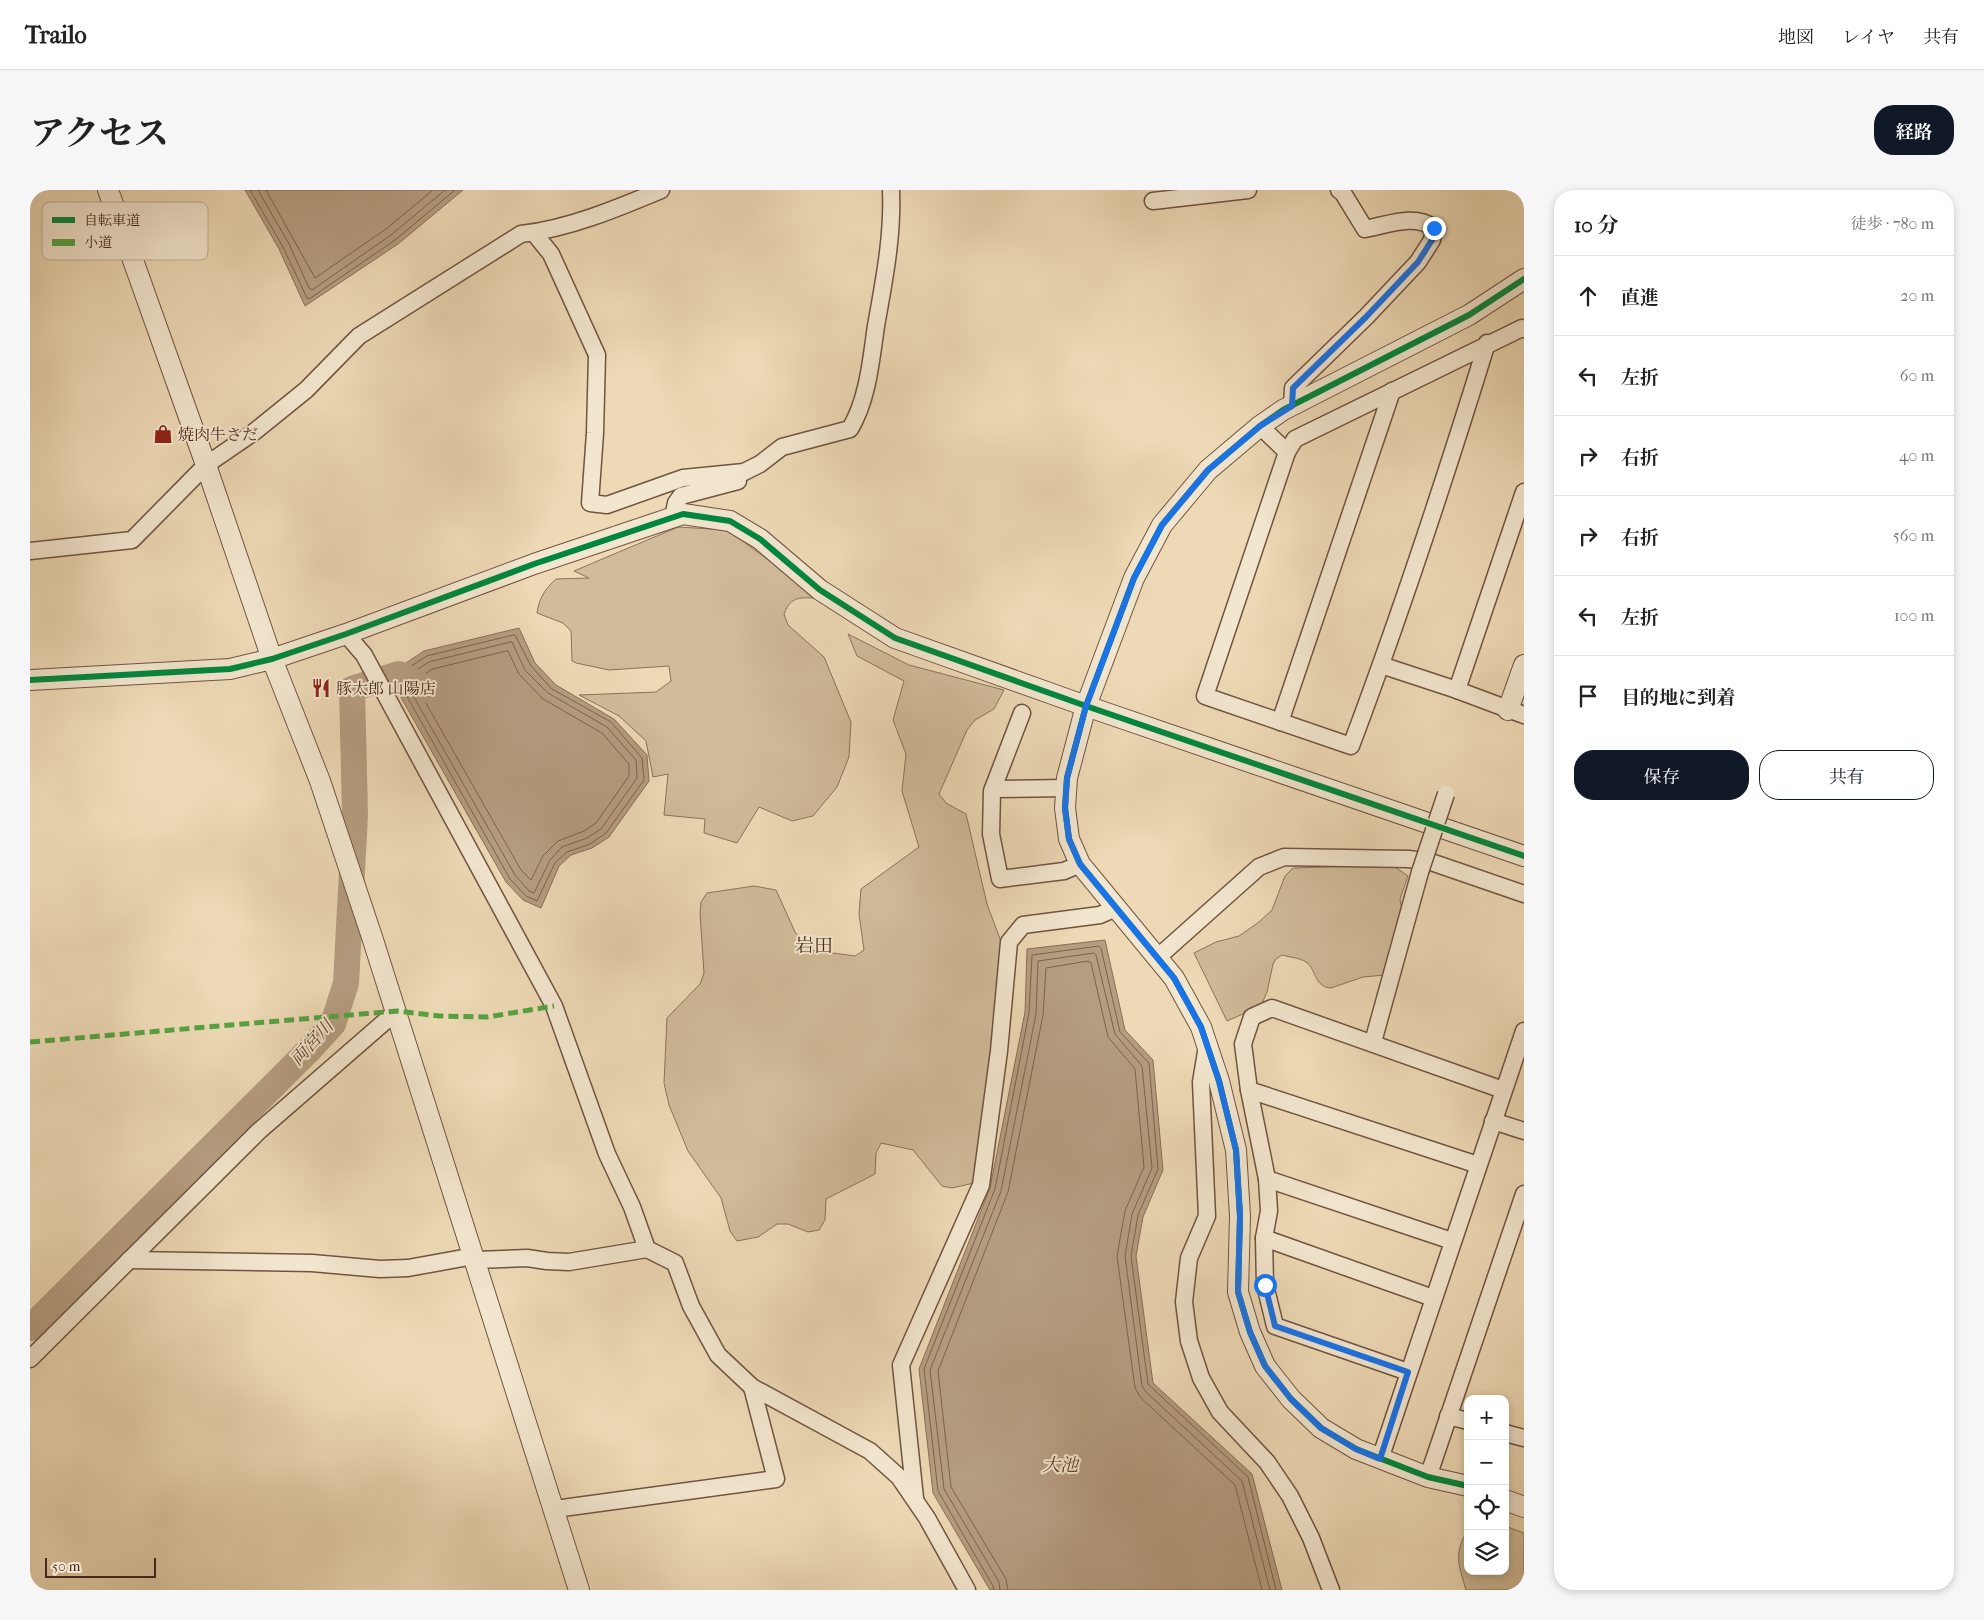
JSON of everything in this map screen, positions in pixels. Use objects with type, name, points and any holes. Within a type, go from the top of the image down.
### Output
[{"type":"street","points":[[108,190],[112,202]]},
{"type":"street","points":[[30,551],[132,540],[206,465],[254,432],[306,390],[359,336],[521,234],[534,233],[592,217],[661,190]]},
{"type":"street","points":[[534,233],[550,254],[597,355],[596,433],[590,503],[607,506],[682,478],[744,472],[760,464],[782,447],[850,429],[856,419],[867,381],[890,243],[891,190]]},
{"type":"street","points":[[1153,201],[1248,190]]},
{"type":"street","points":[[1292,406],[1293,388],[1366,317],[1418,262],[1432,240],[1434,228],[1427,222],[1418,220],[1365,229],[1343,193],[1339,190]]},
{"type":"street","points":[[133,260],[206,465],[272,659],[320,781],[397,1011],[579,1590]]},
{"type":"street","points":[[1464,1485],[1428,1476],[1356,1449],[1321,1428],[1291,1399],[1265,1366],[1250,1332],[1238,1292],[1240,1216],[1236,1150],[1219,1081],[1201,1027],[1174,978],[1080,864],[1069,839],[1065,808],[1067,778],[1086,706],[1134,578],[1162,525],[1208,470],[1260,426],[1292,406],[1469,315],[1524,279]]},
{"type":"street","points":[[1487,343],[1441,492],[1351,746],[1205,696],[1286,452],[1295,438],[1487,343],[1522,328],[1524,329]]},
{"type":"street","points":[[1280,722],[1392,390]]},
{"type":"street","points":[[1260,426],[1286,452]]},
{"type":"street","points":[[673,518],[676,502],[681,496],[746,479],[751,468]]},
{"type":"street","points":[[1457,690],[1524,492]]},
{"type":"street","points":[[30,680],[230,669],[272,659],[346,634],[534,564],[683,514],[730,521],[760,539],[820,590],[895,638],[1086,706],[1524,856]]},
{"type":"street","points":[[346,634],[364,655],[554,1006],[607,1154],[632,1207],[647,1250]]},
{"type":"street","points":[[1381,665],[1457,690],[1516,713],[1524,665]]},
{"type":"street","points":[[1022,713],[993,789],[991,834],[1000,879],[1064,871],[1080,864]]},
{"type":"street","points":[[993,789],[1066,788]]},
{"type":"street","points":[[1373,1042],[1420,872],[1446,794]]},
{"type":"street","points":[[1157,958],[1260,867],[1284,858],[1409,859],[1431,862],[1524,894]]},
{"type":"street","points":[[915,1500],[900,1365],[981,1185],[999,1051],[1009,942],[1023,925],[1100,915],[1116,908]]},
{"type":"street","points":[[1408,1372],[1275,1326],[1265,1285],[1264,1238],[1269,1211],[1267,1179],[1249,1090],[1243,1044],[1252,1017],[1272,1008],[1373,1042],[1504,1090]]},
{"type":"street","points":[[30,1359],[258,1130],[397,1011]]},
{"type":"street","points":[[1380,1459],[1452,1240],[1524,1031]]},
{"type":"street","points":[[1207,1046],[1201,1082],[1207,1216],[1189,1258],[1184,1302],[1189,1341],[1202,1378],[1220,1412],[1267,1462],[1290,1496],[1311,1538],[1330,1590]]},
{"type":"street","points":[[1249,1090],[1478,1165]]},
{"type":"street","points":[[1493,1121],[1524,1131]]},
{"type":"street","points":[[1267,1179],[1452,1240]]},
{"type":"street","points":[[1428,1476],[1524,1194]]},
{"type":"street","points":[[1264,1238],[1433,1298]]},
{"type":"street","points":[[129,1260],[312,1263],[380,1269],[408,1268],[475,1258],[527,1258],[547,1262],[569,1262],[647,1250],[675,1263],[691,1306],[718,1355],[752,1386],[870,1451],[899,1477],[915,1500],[967,1590]]},
{"type":"street","points":[[555,1509],[776,1479],[752,1386]]},
{"type":"street","points":[[1448,1416],[1464,1420]]},
{"type":"street","points":[[1509,1433],[1524,1438]]},
{"type":"street","points":[[1509,1501],[1524,1507]]},
{"type":"shaded area","points":[[678,527],[728,530],[819,598],[797,599],[790,603],[784,614],[788,625],[824,657],[851,722],[849,757],[837,787],[813,816],[792,821],[759,807],[737,843],[704,833],[705,819],[664,815],[668,774],[653,777],[646,741],[619,716],[579,695],[656,692],[671,681],[669,666],[609,670],[576,663],[572,661],[571,631],[563,623],[537,613],[543,594],[556,579],[589,578],[574,571]]},
{"type":"shaded area","points":[[848,634],[909,665],[1004,690],[994,709],[975,720],[967,730],[939,794],[946,803],[966,814],[987,904],[1003,947],[974,1183],[952,1188],[942,1186],[913,1150],[881,1143],[876,1153],[875,1174],[826,1199],[825,1220],[819,1230],[808,1232],[788,1224],[777,1224],[758,1237],[737,1241],[730,1231],[721,1198],[688,1151],[669,1105],[664,1083],[667,1018],[700,984],[704,973],[700,914],[701,902],[707,893],[754,886],[776,890],[795,932],[810,950],[855,956],[864,950],[859,914],[861,889],[919,847],[902,791],[906,754],[893,720],[904,681],[857,656]]},
{"type":"shaded area","points":[[1392,865],[1408,876],[1400,899],[1403,915],[1385,975],[1363,977],[1331,988],[1325,987],[1321,985],[1310,965],[1306,962],[1282,955],[1273,964],[1267,992],[1261,1006],[1227,1021],[1194,953],[1216,942],[1239,936],[1259,922],[1272,910],[1285,876],[1293,868]]},
{"type":"shaded area","points":[[1509,1527],[1524,1533],[1524,1590],[1466,1590],[1459,1560],[1460,1546],[1464,1536],[1464,1575],[1509,1575]]},
{"type":"water","points":[[245,190],[463,190],[398,244],[305,306],[279,249]]},
{"type":"water","points":[[519,628],[535,663],[556,685],[614,719],[647,755],[649,781],[609,837],[592,848],[571,855],[559,866],[541,908],[523,900],[506,882],[395,687],[400,667],[424,651]]},
{"type":"water","name":"大池","points":[[1105,940],[1125,1030],[1153,1060],[1163,1170],[1143,1217],[1136,1256],[1153,1383],[1252,1474],[1282,1590],[990,1590],[933,1493],[919,1369],[990,1188],[1025,1012],[1027,949]]},
{"type":"waterway","name":"両宮川","points":[[30,1328],[333,1024],[346,983],[355,815],[352,689],[399,674],[429,690]]},
{"type":"marked path","points":[[30,1042],[397,1011],[439,1016],[487,1017],[554,1006]]},
{"type":"cycle path","points":[[1464,1485],[1428,1477],[1356,1449],[1321,1428],[1291,1399],[1265,1366],[1250,1332],[1238,1292],[1240,1216],[1236,1150],[1219,1081],[1201,1027],[1174,978],[1080,864],[1069,839],[1065,808],[1067,778],[1086,706],[1134,578],[1162,525],[1208,470],[1260,426],[1283,410],[1469,315],[1524,279]]},
{"type":"cycle path","points":[[30,680],[230,669],[272,659],[346,634],[534,564],[683,514],[730,521],[760,539],[820,590],[895,638],[1086,706],[1524,856]]},
{"type":"place","name":"焼肉牛さだ","points":[[163,434]]},
{"type":"place","name":"豚太郎 山陽店","points":[[321,688]]},
{"type":"district","name":"岩田","points":[[814,946]]},
{"type":"route","points":[[1265,1285],[1275,1326],[1408,1372],[1380,1459],[1356,1449],[1321,1428],[1291,1399],[1265,1366],[1250,1332],[1238,1292],[1240,1216],[1236,1150],[1219,1081],[1201,1027],[1174,978],[1080,864],[1069,839],[1065,808],[1067,778],[1086,706],[1134,578],[1162,525],[1208,470],[1260,426],[1292,406],[1293,388],[1366,317],[1418,262],[1432,240],[1434,228]]}]
